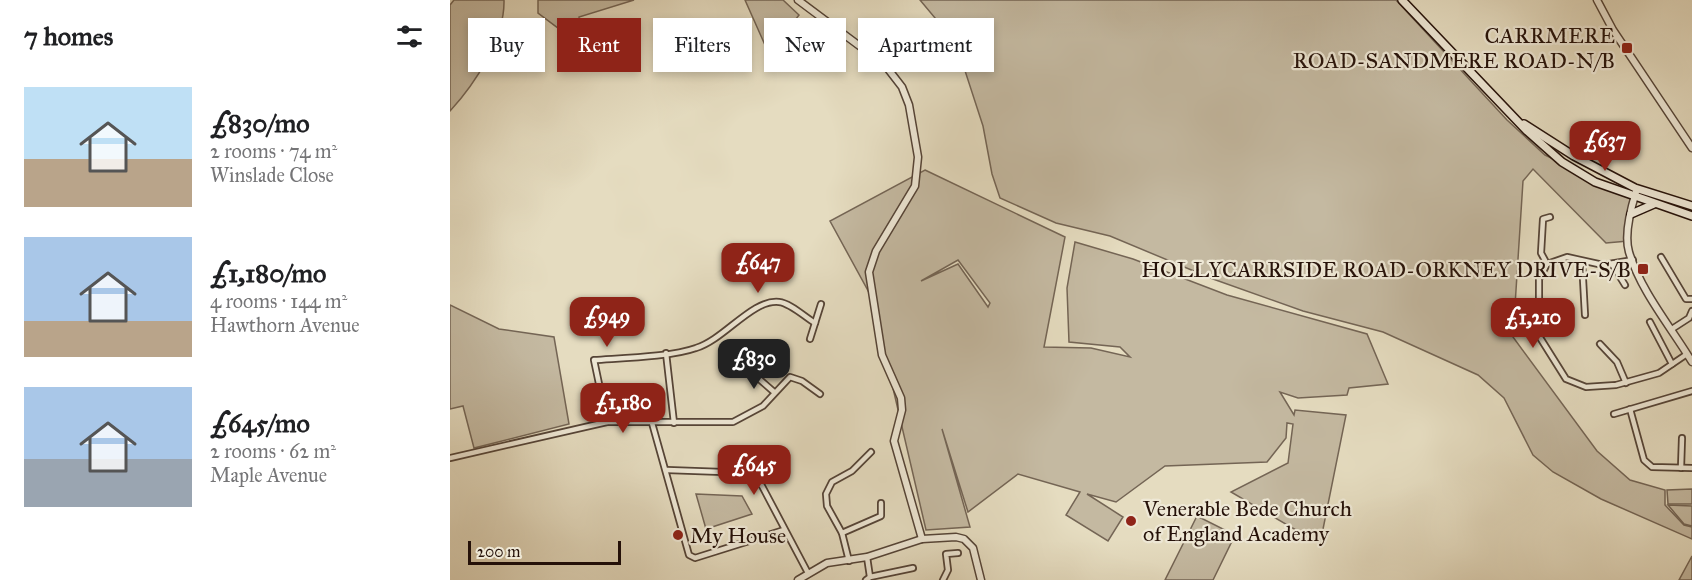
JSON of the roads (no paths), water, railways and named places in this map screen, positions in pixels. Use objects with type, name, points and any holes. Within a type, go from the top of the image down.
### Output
[{"type":"main road","points":[[1404,1],[1471,75],[1562,162],[1595,182],[1692,216]]},
{"type":"main road","points":[[1519,121],[1574,156],[1636,188],[1692,206]]},
{"type":"main road","points":[[1631,214],[1654,204]]},
{"type":"street","points":[[798,0],[885,65],[902,87],[909,105],[918,157],[916,180],[876,251],[869,272],[882,355],[901,398],[902,410],[894,441],[922,539]]},
{"type":"street","points":[[1598,0],[1613,30],[1692,148]]},
{"type":"street","points":[[1636,188],[1628,240],[1633,260],[1641,280],[1692,362]]},
{"type":"street","points":[[1547,264],[1541,253],[1543,219],[1550,217]]},
{"type":"street","points":[[1633,260],[1603,265],[1567,257],[1547,264],[1539,279],[1539,336],[1544,346],[1566,379],[1586,387],[1626,382],[1659,373],[1687,354]]},
{"type":"street","points":[[1661,257],[1686,299],[1692,299]]},
{"type":"street","points":[[1582,261],[1585,315]]},
{"type":"street","points":[[1612,264],[1625,285]]},
{"type":"street","points":[[607,422],[594,360],[695,349],[723,335],[754,308],[770,303],[781,302],[815,323]]},
{"type":"street","points":[[810,339],[821,304]]},
{"type":"street","points":[[1672,329],[1689,318],[1692,311]]},
{"type":"street","points":[[1650,322],[1672,364]]},
{"type":"street","points":[[1600,344],[1617,362],[1626,382]]},
{"type":"street","points":[[666,352],[674,423]]},
{"type":"street","points":[[750,371],[774,392]]},
{"type":"street","points":[[450,458],[607,422],[733,422],[763,406],[790,377],[820,394]]},
{"type":"street","points":[[1614,414],[1692,391]]},
{"type":"street","points":[[1630,409],[1644,460],[1652,467],[1692,468]]},
{"type":"street","points":[[652,423],[689,555],[695,558],[784,530]]},
{"type":"street","points":[[1681,468],[1682,438]]},
{"type":"street","points":[[849,561],[842,533],[826,506],[826,494],[832,482],[852,471],[871,452]]},
{"type":"street","points":[[667,470],[751,473],[762,486],[808,573]]},
{"type":"street","points":[[842,533],[881,516],[881,503]]},
{"type":"street","points":[[798,580],[827,563],[867,557],[922,539],[964,539],[977,555],[981,580]]},
{"type":"street","points":[[943,580],[948,570],[946,554],[958,553]]},
{"type":"street","points":[[867,557],[868,578],[913,568]]},
{"type":"place","name":"CARRMERE ROAD-SANDMERE ROAD-N/B","points":[[1627,48]]},
{"type":"place","name":"HOLLYCARRSIDE ROAD-ORKNEY DRIVE-S/B","points":[[1643,269]]},
{"type":"place","name":"Venerable Bede Church of England Academy","points":[[1131,521]]},
{"type":"place","name":"My House","points":[[678,535]]}]
